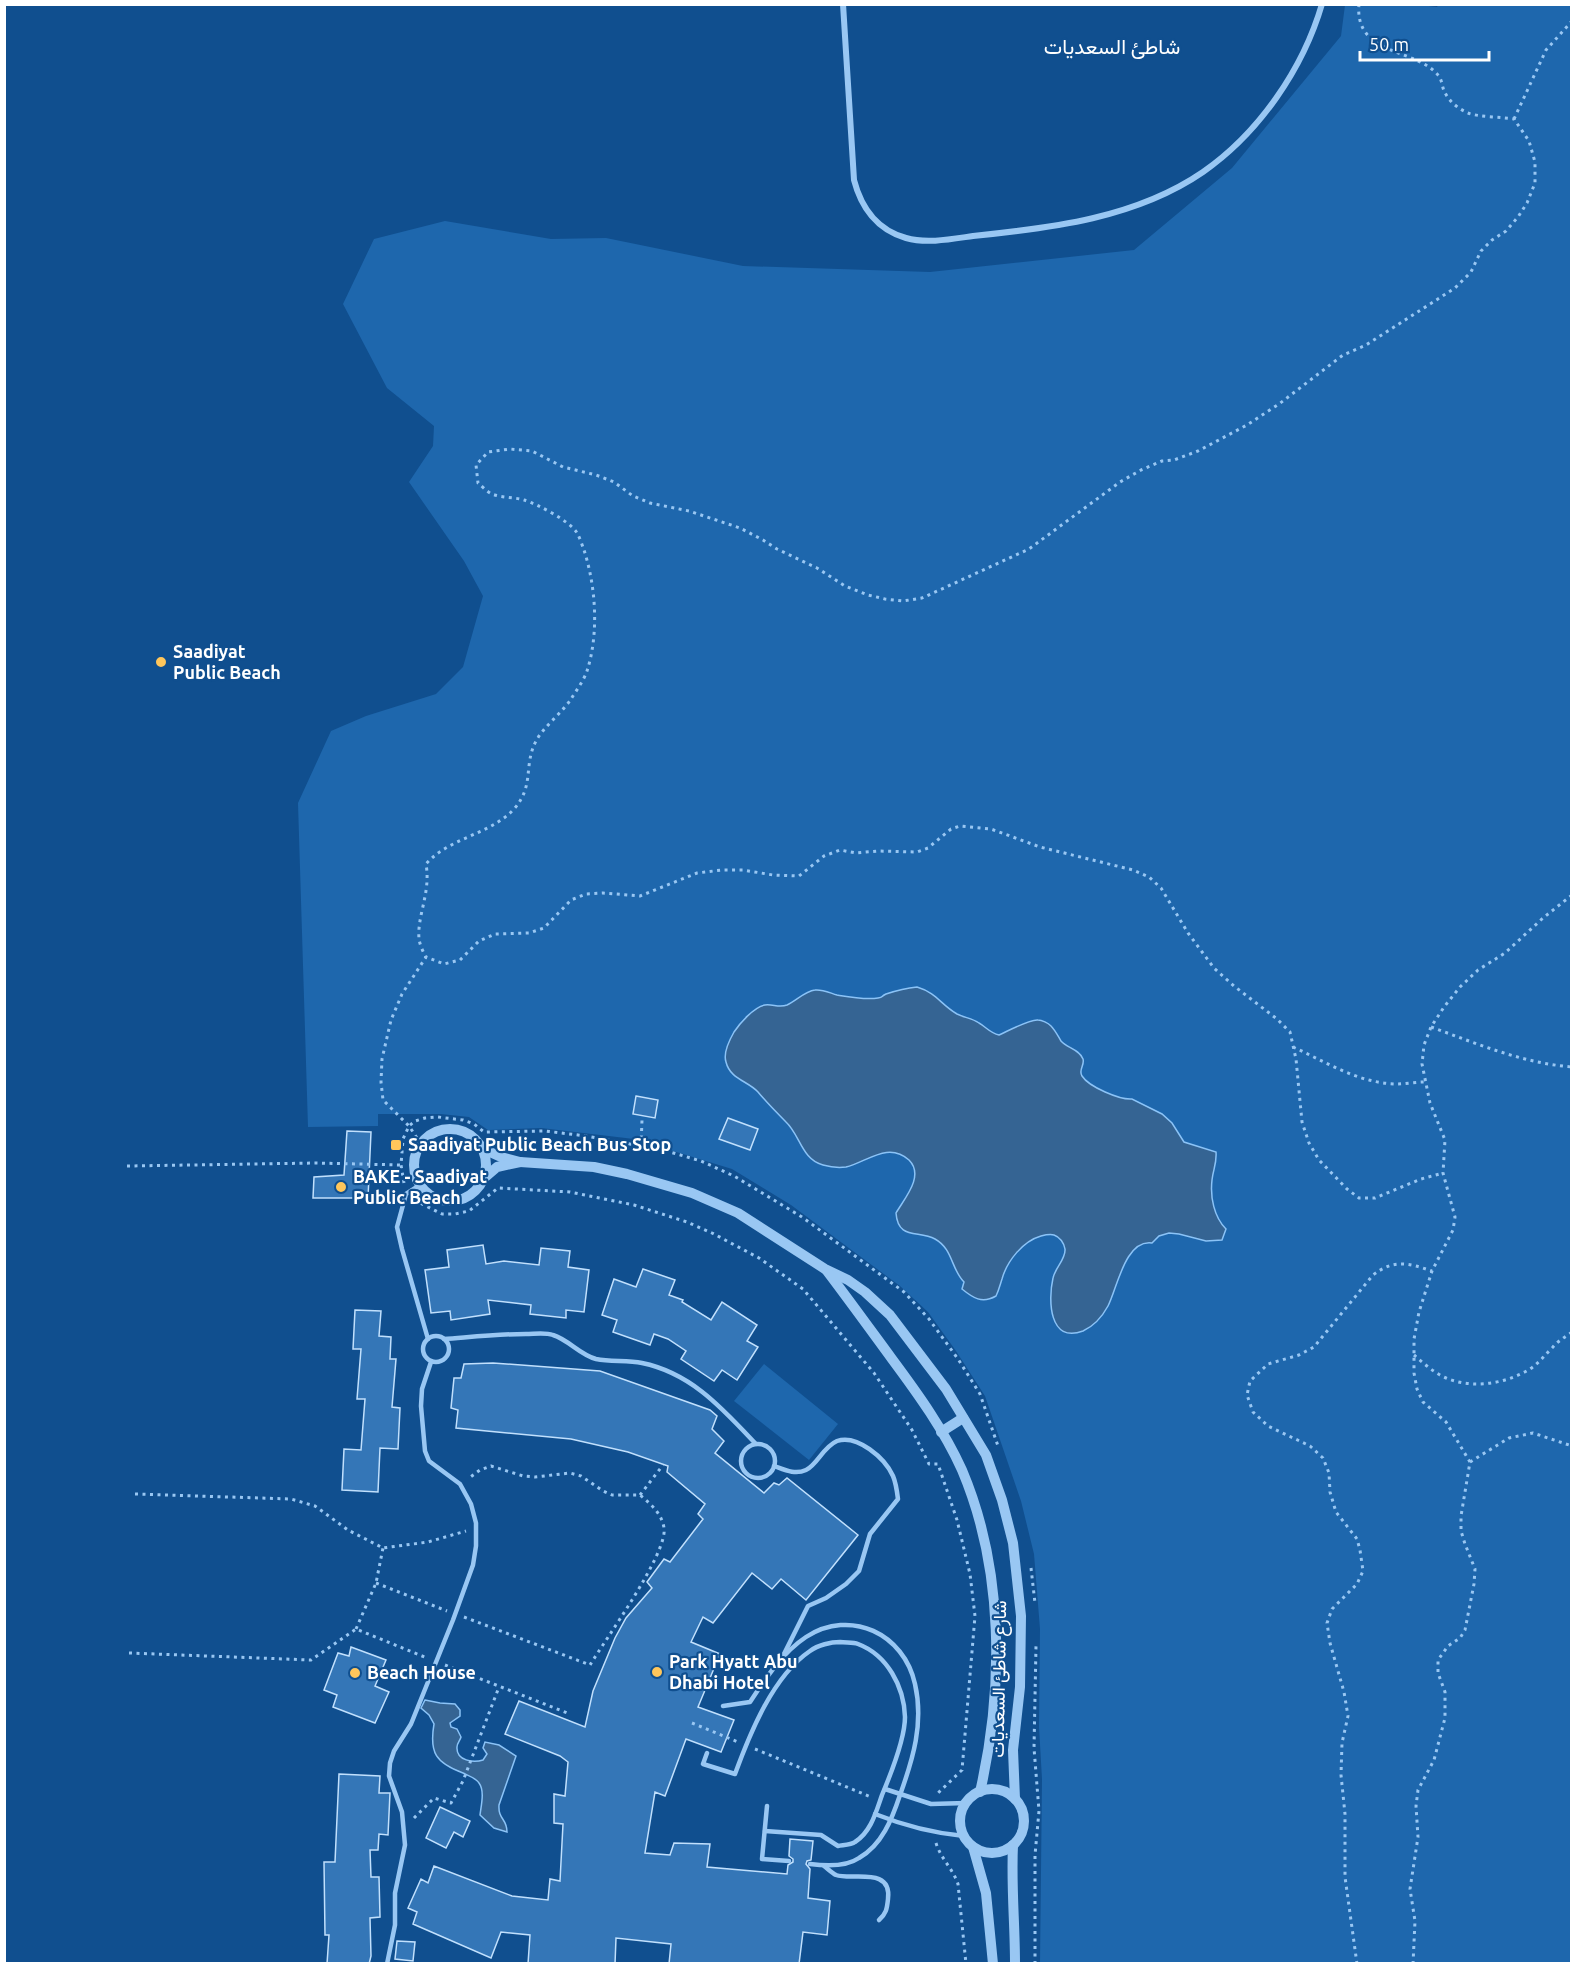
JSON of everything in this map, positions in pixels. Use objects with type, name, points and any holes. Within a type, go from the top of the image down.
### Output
[{"type":"street","points":[[843,4],[856,191],[867,211],[883,227],[915,240],[988,235],[1094,218],[1140,205],[1183,184],[1221,158],[1239,142],[1269,106],[1298,62],[1322,4]]},
{"type":"street","points":[[449,1129],[460,1131],[470,1135],[481,1148],[485,1161],[482,1180],[468,1196],[458,1200],[437,1199],[420,1185],[415,1175],[414,1164],[421,1144],[429,1136],[449,1129]]},
{"type":"street","name":"شارع شاطئ السعديات","points":[[481,1148],[520,1162],[594,1167],[692,1193],[738,1213],[825,1269],[848,1280],[890,1315],[946,1389],[986,1455],[1002,1500],[1013,1543],[1021,1616],[1020,1687],[1013,1750],[1015,1799]]},
{"type":"street","name":"شارع شاطئ السعديات","points":[[482,1180],[497,1167],[520,1162]]},
{"type":"street","name":"شارع شاطئ السعديات","points":[[825,1269],[927,1406],[961,1470],[980,1522],[993,1596],[995,1675],[992,1715],[980,1792]]},
{"type":"street","points":[[941,1432],[963,1418]]},
{"type":"street","points":[[973,1847],[993,1853],[1004,1851],[1020,1837],[1024,1817],[1021,1807],[1007,1793],[999,1790],[980,1792],[966,1803],[960,1819],[964,1836],[973,1847],[987,1893],[993,1964]]},
{"type":"street","points":[[1013,1845],[1011,1870],[1015,1918],[1015,1964]]},
{"type":"lane","points":[[420,1185],[406,1194],[397,1227],[428,1339]]},
{"type":"lane","points":[[444,1339],[448,1344],[449,1352],[446,1358],[439,1362],[431,1362],[423,1352],[424,1344],[435,1336],[444,1339],[490,1335],[550,1334],[599,1360],[641,1363],[672,1372],[692,1383],[727,1413],[755,1443],[768,1447],[775,1459],[774,1466],[771,1473],[758,1479],[744,1473],[740,1466],[742,1452],[755,1443]]},
{"type":"lane","points":[[387,1964],[395,1925],[395,1893],[405,1845],[402,1812],[389,1776],[390,1762],[394,1751],[411,1724],[455,1614],[473,1565],[477,1546],[471,1504],[460,1485],[429,1461],[425,1451],[421,1406],[422,1389],[431,1362]]},
{"type":"lane","points":[[723,1706],[750,1702],[783,1657],[808,1606],[826,1598],[846,1584],[859,1571],[870,1534],[898,1499],[893,1475],[881,1459],[871,1450],[852,1440],[837,1441],[822,1452],[808,1470],[795,1473],[774,1466]]},
{"type":"lane","points":[[783,1657],[806,1637],[821,1630],[858,1625],[878,1632],[894,1644],[906,1659],[915,1683],[918,1705],[916,1745],[892,1821],[878,1841],[859,1859],[824,1866],[810,1864]]},
{"type":"lane","points":[[707,1753],[703,1764],[735,1774],[746,1745],[770,1697],[787,1672],[811,1650],[832,1642],[856,1643],[875,1653],[895,1675],[905,1717],[902,1735],[885,1789],[869,1829],[854,1843],[838,1846],[821,1835],[765,1831]]},
{"type":"lane","points":[[885,1789],[932,1804],[966,1803]]},
{"type":"lane","points":[[767,1806],[762,1859],[789,1861]]},
{"type":"lane","points":[[875,1814],[932,1833],[964,1836]]},
{"type":"lane","points":[[824,1866],[837,1875],[860,1875],[878,1879],[885,1884],[889,1893],[888,1906],[885,1914],[879,1920]]},
{"type":"path","points":[[1359,4],[1358,14],[1364,32],[1383,47],[1424,65],[1439,76],[1451,103],[1470,114],[1514,119]]},
{"type":"path","points":[[1514,119],[1546,50],[1572,21]]},
{"type":"path","points":[[1443,1173],[1421,1179],[1374,1198],[1359,1198],[1347,1189],[1319,1160],[1309,1143],[1302,1122],[1296,1059],[1290,1032],[1214,968],[1188,933],[1161,888],[1149,877],[1133,870],[1040,847],[991,829],[960,826],[951,830],[928,848],[917,852],[840,850],[824,856],[799,876],[722,870],[697,873],[640,896],[586,894],[571,900],[544,928],[529,933],[495,934],[479,941],[460,960],[444,964],[426,957],[419,941],[428,877],[426,864],[435,854],[450,845],[498,822],[512,811],[524,796],[529,780],[529,756],[537,739],[571,699],[586,673],[592,644],[595,603],[591,570],[577,532],[550,511],[524,500],[492,494],[478,483],[476,465],[488,452],[510,449],[532,451],[563,467],[596,475],[650,503],[689,511],[740,528],[817,568],[845,586],[868,595],[903,601],[922,598],[1029,549],[1120,482],[1141,470],[1162,461],[1174,460],[1198,451],[1247,425],[1343,356],[1366,345],[1455,288],[1471,272],[1480,250],[1506,231],[1518,217],[1535,183],[1535,162],[1532,152],[1514,119]]},
{"type":"path","points":[[1413,1964],[1415,1921],[1410,1889],[1418,1837],[1416,1806],[1418,1790],[1434,1760],[1445,1718],[1445,1692],[1438,1673],[1438,1660],[1448,1646],[1460,1638],[1465,1630],[1475,1569],[1461,1531],[1461,1516],[1470,1462],[1446,1422],[1423,1402],[1417,1389],[1414,1373],[1414,1339],[1419,1312],[1432,1271],[1453,1230],[1455,1217],[1443,1173],[1445,1140],[1430,1104],[1425,1082],[1422,1064],[1424,1045],[1431,1027],[1444,1007],[1478,970],[1505,953],[1572,895]]},
{"type":"path","points":[[421,1144],[409,1126],[383,1100],[381,1082],[382,1059],[391,1020],[402,994],[426,957]]},
{"type":"path","points":[[1431,1027],[1521,1059],[1547,1065],[1572,1067]]},
{"type":"path","points":[[1293,1047],[1345,1073],[1363,1079],[1398,1084],[1425,1082]]},
{"type":"path","points":[[406,1194],[401,1165],[403,1139],[409,1126],[415,1121],[426,1118],[453,1118],[474,1124],[484,1132],[545,1131],[586,1136],[663,1150],[701,1161],[734,1176],[802,1216],[904,1292],[929,1319],[980,1394],[998,1446]]},
{"type":"path","points":[[640,1146],[642,1120]]},
{"type":"path","points":[[127,1166],[316,1163],[401,1165]]},
{"type":"path","points":[[1357,1964],[1345,1877],[1345,1814],[1341,1775],[1342,1743],[1348,1716],[1327,1623],[1332,1609],[1357,1584],[1362,1571],[1360,1550],[1357,1539],[1336,1512],[1330,1492],[1329,1473],[1323,1458],[1310,1446],[1268,1426],[1252,1412],[1247,1395],[1250,1381],[1268,1364],[1299,1356],[1314,1347],[1373,1275],[1382,1268],[1395,1264],[1411,1264],[1432,1271]]},
{"type":"path","points":[[1414,1355],[1440,1375],[1458,1382],[1477,1385],[1512,1378],[1529,1370],[1542,1360],[1554,1345],[1572,1332]]},
{"type":"path","points":[[1470,1462],[1509,1438],[1533,1433],[1572,1446]]},
{"type":"path","points":[[640,1495],[663,1465]]},
{"type":"path","points":[[376,1583],[590,1665],[655,1562],[664,1540],[664,1528],[658,1512],[640,1495],[612,1495],[581,1476],[570,1473],[523,1476],[491,1466],[480,1470],[460,1485]]},
{"type":"path","points":[[135,1494],[291,1499],[305,1502],[315,1506],[348,1530],[383,1548],[428,1542],[476,1528]]},
{"type":"path","points":[[356,1629],[376,1583],[383,1548]]},
{"type":"path","points":[[1031,1567],[1035,1591],[1035,1614]]},
{"type":"path","points":[[1035,1964],[1035,1855],[1040,1811],[1034,1748],[1036,1637]]},
{"type":"path","points":[[129,1653],[296,1660]]},
{"type":"path","points":[[404,1826],[423,1811],[434,1798],[451,1803],[463,1781],[499,1687]]},
{"type":"path","points":[[692,1723],[880,1801]]},
{"type":"shaded area","points":[[1411,4],[1437,7],[1439,4],[1571,5],[1571,1963],[1040,1963],[1042,1779],[1039,1727],[1040,1629],[1034,1554],[1021,1501],[985,1396],[928,1312],[900,1286],[791,1205],[732,1169],[634,1139],[541,1128],[488,1130],[469,1117],[441,1114],[378,1114],[378,1126],[308,1127],[298,803],[331,731],[366,716],[436,694],[463,667],[483,596],[464,561],[409,482],[433,446],[434,426],[387,388],[343,304],[374,239],[445,221],[551,239],[606,238],[743,266],[930,272],[1134,250],[1232,168],[1341,36],[1345,5]]},
{"type":"shaded area","points":[[917,987],[929,992],[957,1014],[976,1021],[999,1035],[1030,1021],[1038,1020],[1047,1023],[1061,1041],[1081,1056],[1083,1061],[1081,1074],[1091,1084],[1113,1095],[1132,1099],[1162,1114],[1172,1123],[1184,1142],[1216,1152],[1212,1193],[1216,1213],[1226,1229],[1222,1240],[1206,1241],[1169,1233],[1159,1236],[1152,1243],[1143,1244],[1135,1249],[1123,1267],[1108,1306],[1097,1321],[1083,1331],[1072,1333],[1063,1331],[1057,1326],[1051,1308],[1053,1278],[1065,1253],[1064,1245],[1058,1237],[1046,1235],[1028,1242],[1008,1265],[996,1296],[986,1300],[974,1297],[962,1289],[964,1282],[941,1243],[929,1236],[905,1231],[898,1222],[896,1213],[914,1180],[915,1173],[909,1160],[893,1152],[878,1154],[846,1167],[831,1167],[816,1162],[806,1153],[791,1127],[754,1088],[735,1076],[728,1068],[725,1054],[732,1035],[748,1016],[761,1006],[787,1005],[815,990],[873,999]]},
{"type":"shaded area","points":[[764,1364],[838,1424],[809,1460],[734,1401]]},
{"type":"shaded area","points":[[425,1700],[455,1704],[460,1710],[460,1716],[450,1723],[461,1737],[457,1744],[457,1752],[462,1758],[471,1761],[483,1760],[487,1754],[483,1748],[485,1742],[499,1745],[516,1756],[499,1805],[507,1832],[494,1828],[480,1815],[482,1794],[478,1781],[446,1765],[436,1756],[433,1742],[434,1724],[421,1708]]},
{"type":"building","points":[[636,1096],[658,1100],[655,1118],[633,1114]]},
{"type":"building","points":[[728,1118],[758,1129],[750,1150],[719,1139]]},
{"type":"building","points":[[347,1131],[371,1132],[368,1198],[313,1198],[314,1177],[344,1175]]},
{"type":"building","points":[[483,1245],[486,1264],[504,1261],[539,1265],[541,1248],[570,1251],[568,1267],[589,1270],[584,1312],[566,1310],[566,1318],[530,1314],[531,1305],[488,1300],[490,1314],[451,1320],[450,1311],[431,1313],[425,1270],[449,1267],[447,1250]]},
{"type":"building","points":[[643,1269],[675,1280],[669,1295],[683,1300],[682,1302],[711,1320],[722,1302],[757,1325],[747,1341],[758,1347],[737,1380],[722,1370],[714,1381],[681,1359],[686,1351],[668,1339],[654,1334],[650,1345],[613,1332],[617,1320],[602,1315],[614,1279],[636,1287]]},
{"type":"building","points":[[355,1310],[381,1311],[379,1336],[391,1337],[390,1359],[396,1359],[392,1407],[400,1408],[398,1449],[380,1448],[378,1492],[342,1490],[344,1449],[361,1450],[365,1399],[357,1399],[361,1349],[353,1349]]},
{"type":"building","name":"Park Hyatt Abu Dhabi Hotel","points":[[493,1363],[600,1371],[710,1410],[717,1416],[712,1429],[724,1441],[715,1453],[764,1493],[774,1483],[779,1485],[787,1478],[858,1535],[806,1600],[781,1579],[772,1589],[752,1573],[713,1623],[703,1617],[691,1642],[720,1654],[698,1707],[734,1720],[721,1752],[686,1739],[665,1796],[655,1792],[645,1853],[670,1855],[674,1843],[710,1844],[707,1867],[787,1874],[788,1865],[793,1862],[789,1856],[790,1839],[813,1841],[811,1860],[806,1864],[810,1869],[808,1898],[830,1901],[827,1935],[803,1932],[799,1964],[669,1964],[671,1944],[616,1938],[615,1964],[528,1964],[530,1935],[501,1932],[491,1958],[413,1924],[417,1912],[408,1908],[421,1879],[428,1883],[434,1866],[512,1896],[548,1900],[550,1879],[560,1881],[563,1824],[554,1823],[554,1794],[565,1796],[568,1762],[560,1756],[505,1734],[519,1701],[585,1727],[593,1691],[626,1618],[652,1588],[647,1582],[664,1559],[670,1562],[703,1519],[698,1514],[705,1504],[667,1472],[668,1466],[628,1452],[571,1439],[456,1428],[458,1410],[451,1408],[454,1378],[461,1378],[464,1364]]},
{"type":"building","name":"Beach House","points":[[351,1647],[386,1660],[375,1686],[389,1692],[375,1723],[333,1707],[337,1695],[324,1690],[338,1653],[349,1656]]},
{"type":"building","points":[[339,1774],[380,1776],[379,1793],[390,1793],[388,1835],[379,1834],[378,1850],[370,1850],[371,1877],[379,1877],[380,1917],[370,1918],[371,1956],[369,1964],[327,1964],[329,1935],[325,1935],[324,1862],[335,1862]]},
{"type":"building","points":[[440,1807],[470,1821],[463,1837],[454,1832],[446,1848],[426,1838]]},
{"type":"building","points":[[397,1941],[415,1942],[413,1961],[395,1959]]},
{"type":"place","name":"Saadiyat Public Beach","points":[[161,662]]},
{"type":"place","name":"Saadiyat Public Beach Bus Stop","points":[[396,1145]]},
{"type":"place","name":"BAKE - Saadiyat Public Beach","points":[[341,1187]]},
{"type":"place","name":"Park Hyatt Abu Dhabi Hotel","points":[[657,1672]]},
{"type":"place","name":"Beach House","points":[[355,1673]]},
{"type":"district","name":"شاطئ السعديات","points":[[1112,47]]}]
